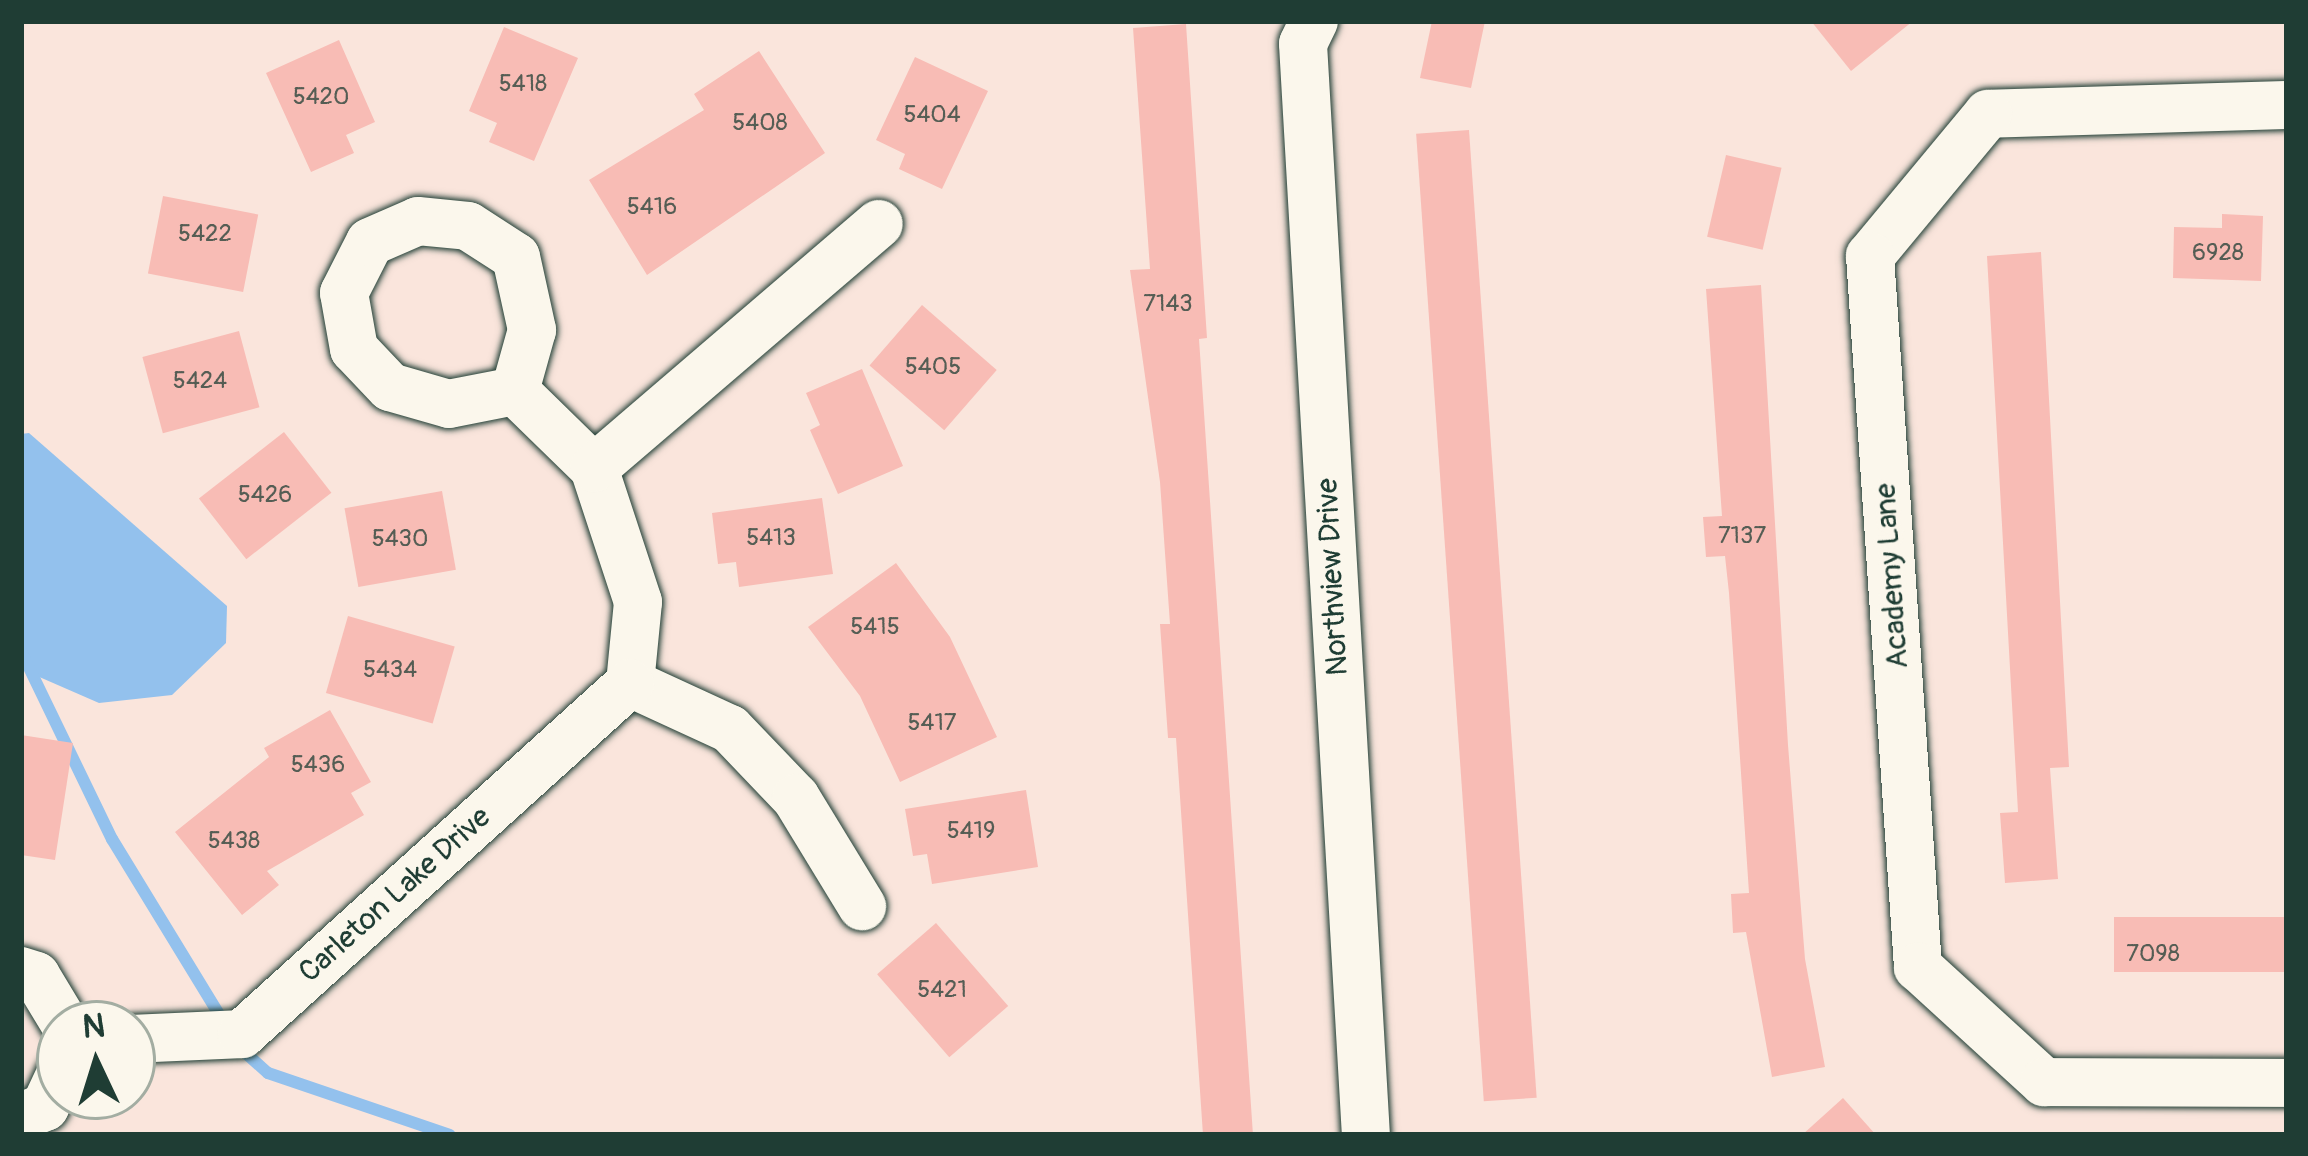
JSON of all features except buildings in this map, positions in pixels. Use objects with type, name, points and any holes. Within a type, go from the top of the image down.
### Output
[{"type":"street","name":"Northview Drive","points":[[1314,21],[1304,44],[1366,1135]]},
{"type":"street","name":"Academy Lane","points":[[2287,105],[1988,114],[1870,256],[1918,967],[2044,1082],[2287,1083]]},
{"type":"street","points":[[594,468],[879,224]]},
{"type":"street","points":[[515,391],[594,468],[638,602],[630,682],[730,729],[796,798],[862,906]]},
{"type":"street","name":"Carleton Lake Drive","points":[[156,1039],[242,1034],[630,682]]},
{"type":"street","points":[[21,971],[36,976],[50,1000]]},
{"type":"water","points":[[29,433],[227,606],[226,643],[172,695],[99,703],[21,669],[21,434]]},
{"type":"waterway","points":[[21,651],[112,839],[225,1024]]},
{"type":"waterway","points":[[239,1047],[268,1073],[450,1135]]}]
